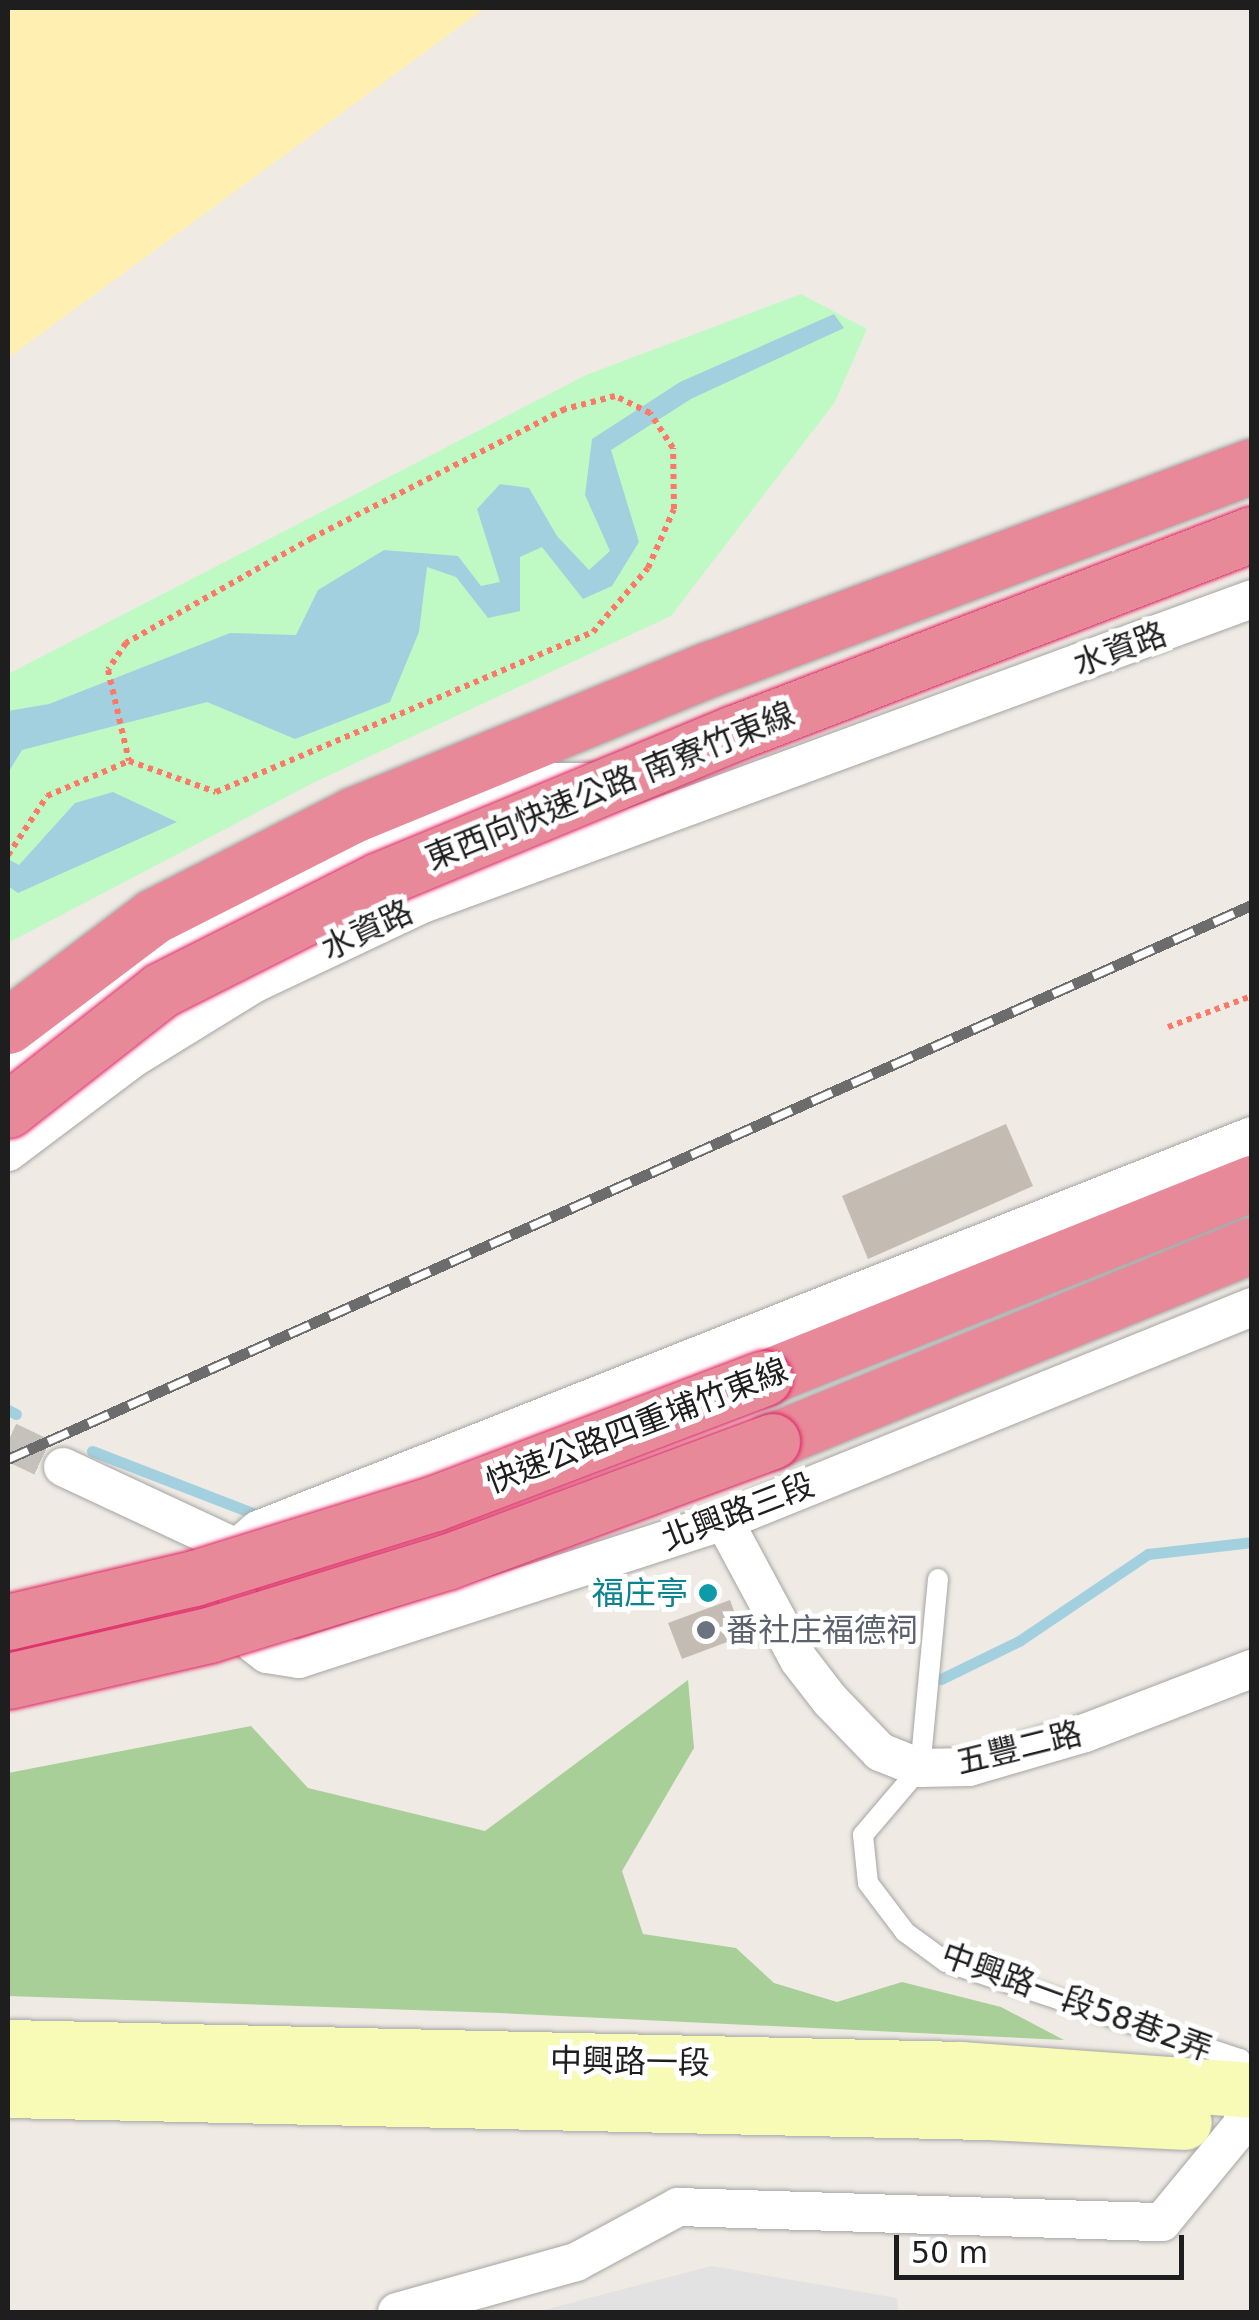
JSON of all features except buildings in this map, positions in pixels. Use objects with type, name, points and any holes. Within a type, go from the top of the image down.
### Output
[{"type":"highway","points":[[8,1026],[154,916],[352,815],[706,670],[1252,466]]},
{"type":"highway","name":"東西向快速公路 南寮竹東線","points":[[8,1110],[161,990],[379,880],[734,733],[1252,534]]},
{"type":"highway","name":"快速公路四重埔竹東線","points":[[8,1622],[194,1578],[435,1503],[764,1378],[1252,1183]]},
{"type":"highway","name":"快速公路四重埔竹東線","points":[[8,1680],[209,1635],[447,1562],[772,1441],[1252,1245]]},
{"type":"main road","name":"中興路一段","points":[[8,2047],[960,2069],[1248,2108]]},
{"type":"main road","name":"中興路一段","points":[[8,2090],[986,2112],[1248,2108]]},
{"type":"street","name":"水資路","points":[[8,1152],[133,1058],[256,983],[420,905],[1252,600]]},
{"type":"street","name":"水資路","points":[[8,1060],[153,954],[244,904],[402,829],[519,782],[764,782]]},
{"type":"street","points":[[63,1467],[237,1548],[258,1530],[1252,1136]]},
{"type":"street","name":"北興路三段","points":[[237,1548],[230,1576],[254,1644],[266,1654],[299,1658],[724,1521],[1252,1307]]},
{"type":"street","name":"五豐二路","points":[[724,1521],[799,1660],[830,1700],[880,1752],[920,1768],[969,1767],[1068,1738],[1252,1670]]},
{"type":"street","points":[[397,2312],[576,2262],[678,2206],[1162,2222],[1248,2108]]},
{"type":"lane","points":[[920,1768],[938,1579]]},
{"type":"lane","name":"中興路一段58巷2弄","points":[[920,1768],[863,1836],[868,1883],[905,1932],[946,1962],[1240,2059],[1248,2108]]},
{"type":"path","points":[[8,855],[47,796],[128,761],[216,792],[593,632],[648,568],[668,524],[674,509],[673,448],[650,414],[615,396],[564,409],[312,538],[126,642],[108,670],[128,761]]},
{"type":"path","points":[[1168,1027],[1252,996]]},
{"type":"green space","points":[[801,294],[867,329],[835,402],[671,616],[315,782],[8,943],[8,674],[586,375]]},
{"type":"green space","points":[[688,1680],[694,1748],[622,1871],[643,1934],[736,1948],[774,1983],[837,2002],[902,1982],[1001,2007],[1064,2040],[500,2013],[8,1996],[8,1773],[251,1726],[308,1788],[485,1831]]},
{"type":"sand","points":[[8,8],[485,8],[8,358]]},
{"type":"shaded area","points":[[711,2266],[897,2298],[899,2312],[536,2312]]},
{"type":"water","points":[[834,314],[844,328],[691,399],[611,450],[639,542],[612,586],[583,599],[542,547],[520,557],[520,611],[488,618],[456,577],[427,567],[419,632],[390,702],[295,739],[207,702],[22,750],[8,773],[8,711],[49,704],[230,633],[296,635],[318,590],[384,550],[458,556],[481,586],[500,582],[477,509],[500,484],[529,488],[557,536],[589,570],[610,551],[585,495],[592,439],[680,382]]},
{"type":"water","points":[[113,792],[177,822],[18,893],[8,886],[8,859],[19,865],[75,803]]},
{"type":"waterway","points":[[8,1410],[16,1414]]},
{"type":"waterway","points":[[92,1451],[255,1514]]},
{"type":"waterway","points":[[941,1679],[1019,1641],[1148,1554],[1252,1542]]},
{"type":"tunnel","points":[[8,1441],[63,1467]]},
{"type":"railway","points":[[8,1459],[1252,905]]},
{"type":"place","name":"福庄亭","points":[[708,1593]]},
{"type":"place","name":"番社庄福德祠","points":[[706,1630]]}]
